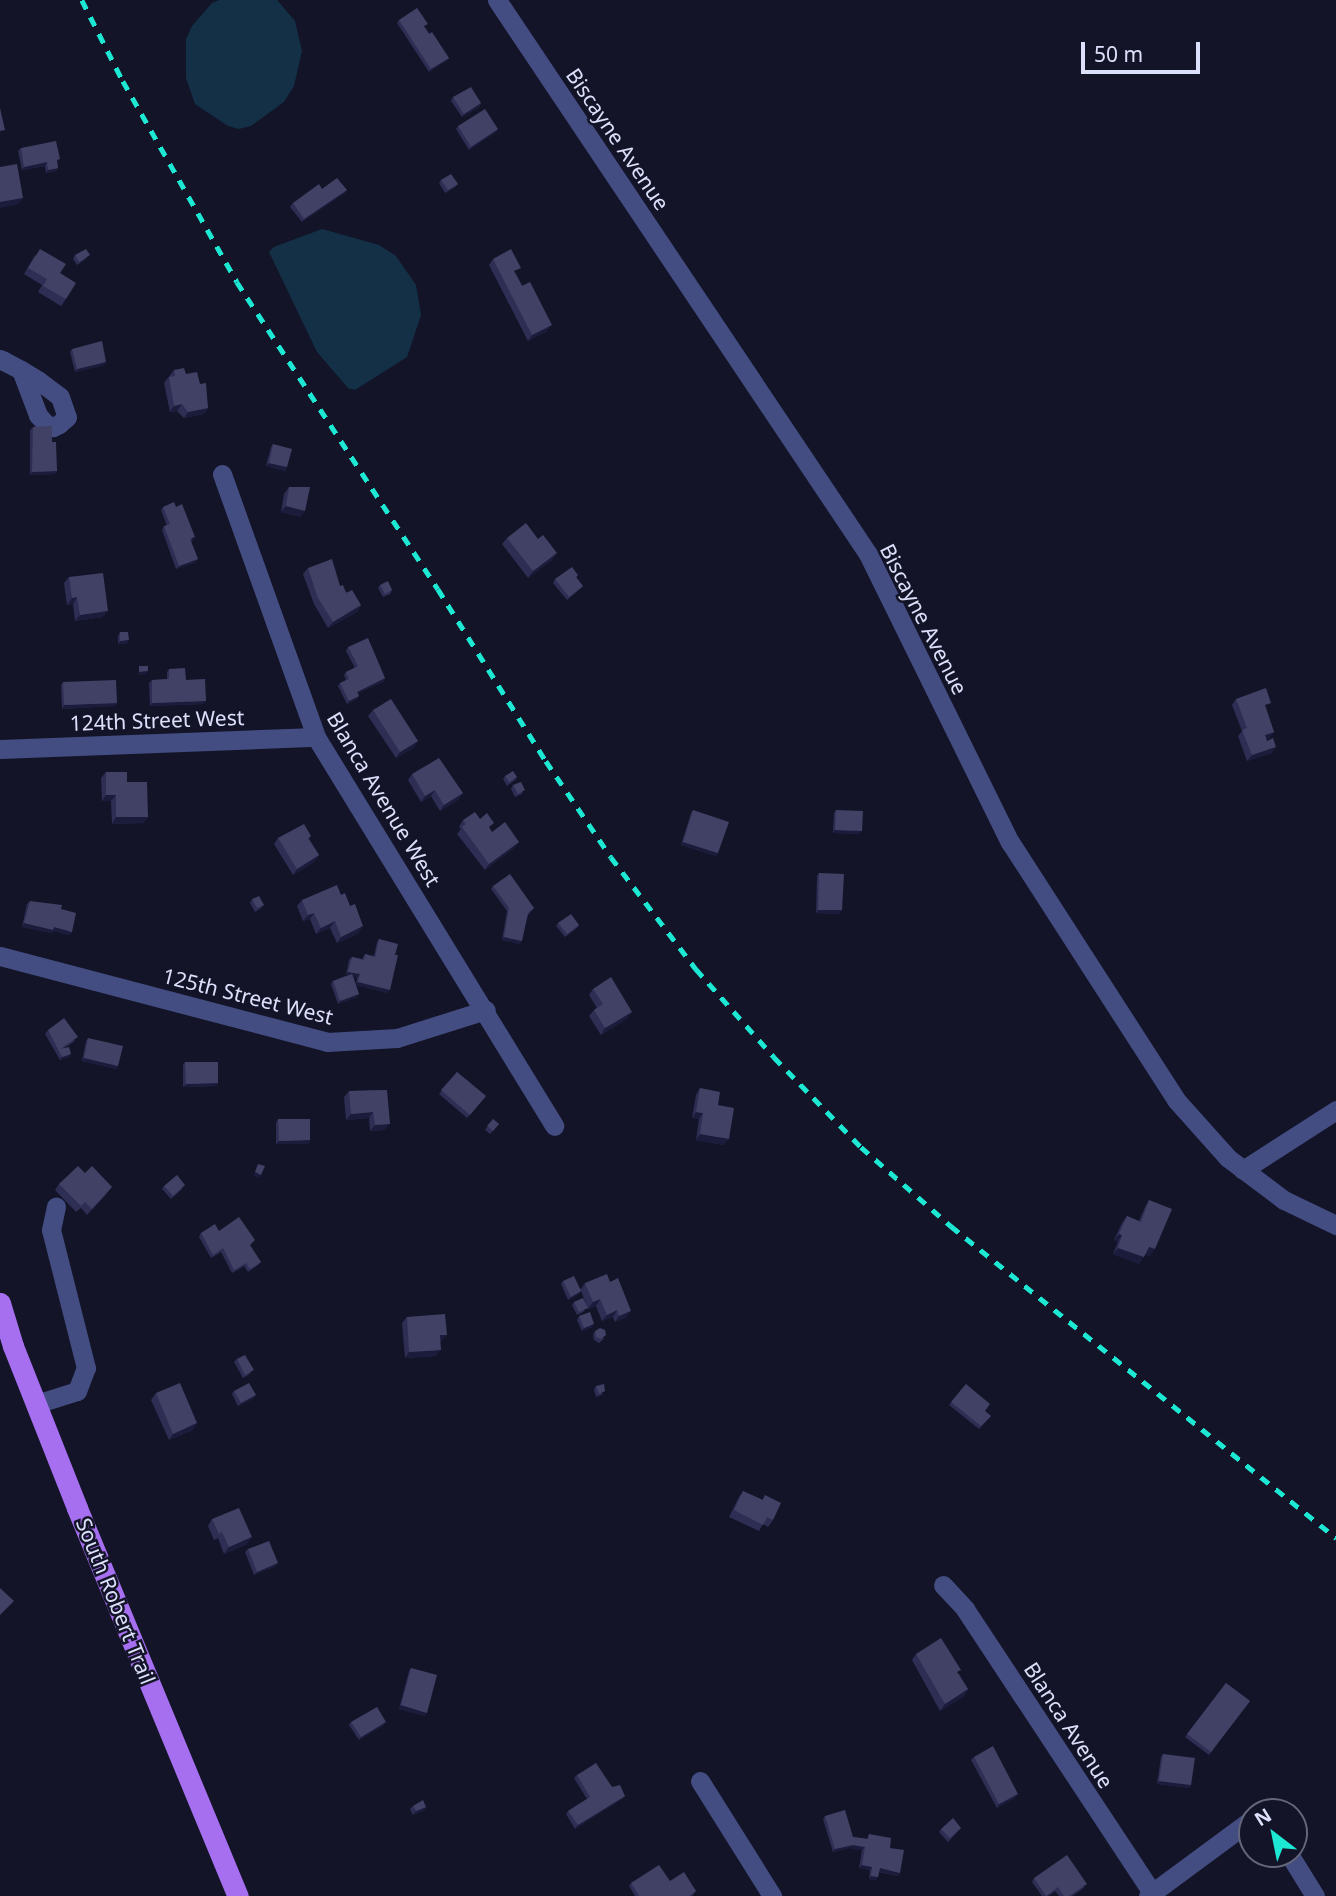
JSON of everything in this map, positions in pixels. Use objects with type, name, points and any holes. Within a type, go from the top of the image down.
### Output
[{"type":"main road","name":"South Robert Trail","points":[[0,1303],[36,1404],[238,1896]]},
{"type":"street","name":"Biscayne Avenue","points":[[497,0],[868,554],[1018,853],[1177,1101],[1228,1158],[1243,1170],[1284,1200],[1336,1225]]},
{"type":"street","points":[[0,359],[21,370]]},
{"type":"street","name":"Blanca Avenue West","points":[[222,474],[316,737],[486,1010],[554,1126]]},
{"type":"street","name":"124th Street West","points":[[0,749],[316,737]]},
{"type":"street","name":"125th Street West","points":[[0,956],[327,1042],[397,1038],[486,1010]]},
{"type":"street","points":[[1243,1170],[1336,1110]]},
{"type":"street","points":[[36,1404],[77,1391],[86,1368],[51,1230],[56,1207]]},
{"type":"street","name":"Blanca Avenue","points":[[943,1585],[965,1609],[1150,1895]]},
{"type":"street","points":[[700,1781],[772,1896]]},
{"type":"street","points":[[1150,1895],[1238,1829]]},
{"type":"street","points":[[1298,1868],[1315,1896]]},
{"type":"water","points":[[219,0],[277,0],[295,21],[302,51],[294,86],[284,102],[251,126],[239,129],[228,126],[195,104],[186,78],[186,39],[192,26],[212,3]]},
{"type":"water","points":[[322,229],[379,245],[396,256],[416,285],[421,315],[407,357],[355,390],[348,388],[317,352],[269,252],[274,247]]},
{"type":"building","points":[[417,8],[428,24],[424,26],[429,34],[432,32],[449,58],[431,69],[399,20]]},
{"type":"building","points":[[471,87],[481,103],[464,114],[453,97]]},
{"type":"building","points":[[0,108],[5,130],[0,131]]},
{"type":"building","points":[[485,109],[498,129],[471,147],[458,126]]},
{"type":"building","points":[[56,141],[60,159],[57,160],[58,168],[48,170],[47,162],[24,167],[21,148]]},
{"type":"building","points":[[17,164],[23,198],[0,202],[0,167]]},
{"type":"building","points":[[451,174],[458,184],[448,190],[441,180]]},
{"type":"building","points":[[337,178],[347,190],[304,219],[293,203],[319,184],[322,189]]},
{"type":"building","points":[[40,249],[66,264],[60,273],[76,283],[66,299],[43,286],[47,279],[28,268]]},
{"type":"building","points":[[86,249],[90,255],[79,262],[75,255]]},
{"type":"building","points":[[511,249],[521,268],[514,271],[522,286],[530,282],[552,325],[532,335],[493,259]]},
{"type":"building","points":[[102,341],[106,362],[77,369],[72,349]]},
{"type":"building","points":[[184,368],[186,374],[197,372],[200,384],[206,383],[208,408],[188,412],[182,404],[174,406],[169,377],[175,376],[174,370]]},
{"type":"building","points":[[52,426],[52,442],[56,442],[57,471],[32,472],[33,427]]},
{"type":"building","points":[[273,444],[292,449],[287,467],[269,463]]},
{"type":"building","points":[[289,487],[310,487],[305,511],[286,506]]},
{"type":"building","points":[[174,502],[176,507],[182,504],[195,537],[190,539],[198,559],[179,566],[164,526],[170,524],[163,507]]},
{"type":"building","points":[[526,523],[538,539],[543,535],[557,553],[533,571],[507,538]]},
{"type":"building","points":[[332,559],[340,586],[343,585],[346,593],[352,590],[361,605],[333,622],[318,598],[308,568]]},
{"type":"building","points":[[572,567],[583,586],[569,597],[555,579]]},
{"type":"building","points":[[103,573],[108,611],[80,615],[77,597],[72,598],[69,577]]},
{"type":"building","points":[[388,581],[392,590],[385,594],[380,585]]},
{"type":"building","points":[[120,632],[128,632],[129,640],[120,641]]},
{"type":"building","points":[[368,638],[385,678],[357,692],[359,696],[349,701],[340,683],[349,679],[346,672],[358,666],[348,647]]},
{"type":"building","points":[[139,666],[148,666],[148,671],[139,672]]},
{"type":"building","points":[[185,668],[186,680],[205,679],[206,701],[152,703],[152,680],[169,679],[169,669]]},
{"type":"building","points":[[116,680],[117,703],[64,705],[63,682]]},
{"type":"building","points":[[1266,688],[1271,703],[1265,705],[1274,732],[1265,735],[1267,741],[1273,738],[1276,747],[1252,755],[1242,730],[1247,728],[1236,699]]},
{"type":"building","points":[[391,699],[418,741],[400,752],[373,710]]},
{"type":"building","points":[[439,758],[463,793],[444,805],[435,790],[425,796],[412,774]]},
{"type":"building","points":[[513,771],[517,777],[509,782],[505,776]]},
{"type":"building","points":[[106,772],[127,772],[127,782],[147,782],[148,817],[116,817],[116,795],[106,795]]},
{"type":"building","points":[[521,782],[525,790],[518,794],[513,785]]},
{"type":"building","points":[[693,810],[729,822],[718,853],[683,842]]},
{"type":"building","points":[[836,810],[863,811],[862,831],[835,830]]},
{"type":"building","points":[[475,812],[480,819],[487,813],[494,823],[489,827],[492,832],[505,822],[519,842],[489,864],[462,827],[466,824],[463,820]]},
{"type":"building","points":[[304,824],[311,836],[308,838],[319,855],[297,869],[278,838]]},
{"type":"building","points":[[819,873],[844,874],[842,910],[818,910]]},
{"type":"building","points":[[510,874],[534,908],[528,913],[522,941],[504,937],[509,908],[493,886]]},
{"type":"building","points":[[337,885],[341,895],[345,893],[350,906],[355,904],[363,926],[341,937],[335,921],[321,928],[314,913],[308,915],[302,900]]},
{"type":"building","points":[[259,896],[264,905],[257,908],[252,899]]},
{"type":"building","points":[[30,901],[62,905],[61,909],[76,913],[72,932],[24,923]]},
{"type":"building","points":[[571,914],[579,925],[567,934],[558,923]]},
{"type":"building","points":[[379,939],[398,944],[390,990],[358,982],[360,974],[348,972],[352,957],[364,960],[365,954],[375,957]]},
{"type":"building","points":[[352,974],[359,994],[340,1001],[333,981]]},
{"type":"building","points":[[611,977],[632,1012],[605,1028],[594,1010],[603,1004],[593,989]]},
{"type":"building","points":[[64,1018],[78,1037],[60,1049],[69,1047],[71,1054],[62,1057],[48,1030]]},
{"type":"building","points":[[88,1038],[123,1046],[118,1066],[84,1058]]},
{"type":"building","points":[[185,1062],[218,1062],[218,1083],[186,1084]]},
{"type":"building","points":[[457,1072],[486,1096],[470,1115],[441,1090]]},
{"type":"building","points":[[700,1088],[720,1092],[718,1105],[734,1108],[729,1139],[700,1134],[703,1113],[696,1112]]},
{"type":"building","points":[[387,1090],[390,1124],[375,1125],[373,1112],[351,1114],[349,1091]]},
{"type":"building","points":[[278,1119],[310,1119],[310,1140],[279,1141]]},
{"type":"building","points":[[493,1119],[499,1124],[493,1131],[487,1126]]},
{"type":"building","points":[[258,1164],[265,1166],[261,1175],[255,1172]]},
{"type":"building","points":[[78,1166],[85,1173],[92,1166],[112,1187],[92,1209],[85,1202],[81,1206],[59,1184]]},
{"type":"building","points":[[177,1175],[185,1185],[173,1196],[164,1186]]},
{"type":"building","points":[[1149,1200],[1172,1209],[1155,1249],[1149,1247],[1144,1257],[1118,1248],[1122,1235],[1119,1234],[1127,1216],[1141,1222]]},
{"type":"building","points":[[239,1217],[255,1240],[250,1245],[261,1262],[250,1269],[246,1263],[234,1270],[223,1248],[213,1255],[201,1233],[215,1224],[219,1231]]},
{"type":"building","points":[[607,1274],[610,1282],[618,1278],[631,1311],[619,1316],[617,1310],[607,1315],[600,1299],[593,1302],[585,1283]]},
{"type":"building","points":[[574,1276],[581,1291],[571,1297],[563,1281]]},
{"type":"building","points":[[583,1298],[588,1308],[579,1312],[574,1302]]},
{"type":"building","points":[[590,1312],[594,1324],[584,1328],[579,1316]]},
{"type":"building","points":[[445,1314],[447,1335],[440,1335],[441,1350],[409,1352],[407,1317]]},
{"type":"building","points":[[600,1328],[605,1330],[606,1335],[601,1339],[596,1337],[595,1331]]},
{"type":"building","points":[[245,1355],[254,1370],[245,1375],[237,1359]]},
{"type":"building","points":[[180,1383],[197,1423],[173,1434],[156,1393]]},
{"type":"building","points":[[249,1383],[256,1395],[241,1403],[234,1391]]},
{"type":"building","points":[[604,1384],[605,1391],[599,1394],[596,1386]]},
{"type":"building","points":[[966,1384],[990,1404],[985,1411],[991,1416],[981,1426],[951,1402]]},
{"type":"building","points":[[743,1491],[763,1500],[765,1495],[781,1503],[773,1520],[767,1517],[763,1525],[734,1510]]},
{"type":"building","points":[[239,1508],[252,1537],[229,1547],[212,1519]]},
{"type":"building","points":[[269,1541],[278,1563],[257,1572],[248,1549]]},
{"type":"building","points":[[0,1588],[14,1601],[0,1615]]},
{"type":"building","points":[[941,1638],[961,1670],[957,1672],[968,1689],[945,1704],[916,1654]]},
{"type":"building","points":[[411,1668],[437,1675],[427,1713],[401,1705]]},
{"type":"building","points":[[1226,1683],[1250,1701],[1211,1752],[1187,1734]]},
{"type":"building","points":[[377,1707],[386,1722],[361,1737],[351,1722]]},
{"type":"building","points":[[993,1746],[1018,1794],[999,1804],[974,1757]]},
{"type":"building","points":[[1163,1754],[1195,1758],[1191,1785],[1159,1781]]},
{"type":"building","points":[[596,1763],[612,1787],[620,1785],[625,1796],[578,1825],[568,1811],[590,1797],[577,1775]]},
{"type":"building","points":[[423,1800],[426,1807],[416,1811],[413,1806]]},
{"type":"building","points":[[845,1810],[853,1837],[868,1839],[869,1834],[891,1838],[890,1848],[904,1850],[900,1873],[880,1868],[878,1877],[871,1876],[872,1867],[862,1865],[865,1847],[853,1845],[835,1849],[825,1816]]},
{"type":"building","points":[[953,1818],[961,1828],[950,1838],[941,1829]]},
{"type":"building","points":[[1067,1855],[1087,1884],[1069,1896],[1064,1896],[1058,1887],[1046,1896],[1034,1878]]},
{"type":"building","points":[[659,1865],[670,1881],[684,1872],[696,1891],[689,1896],[639,1896],[631,1883]]},
{"type":"railway","points":[[82,0],[123,81],[237,282],[438,589],[546,761],[611,857],[696,969],[774,1057],[861,1147],[951,1226],[1336,1538]]}]
